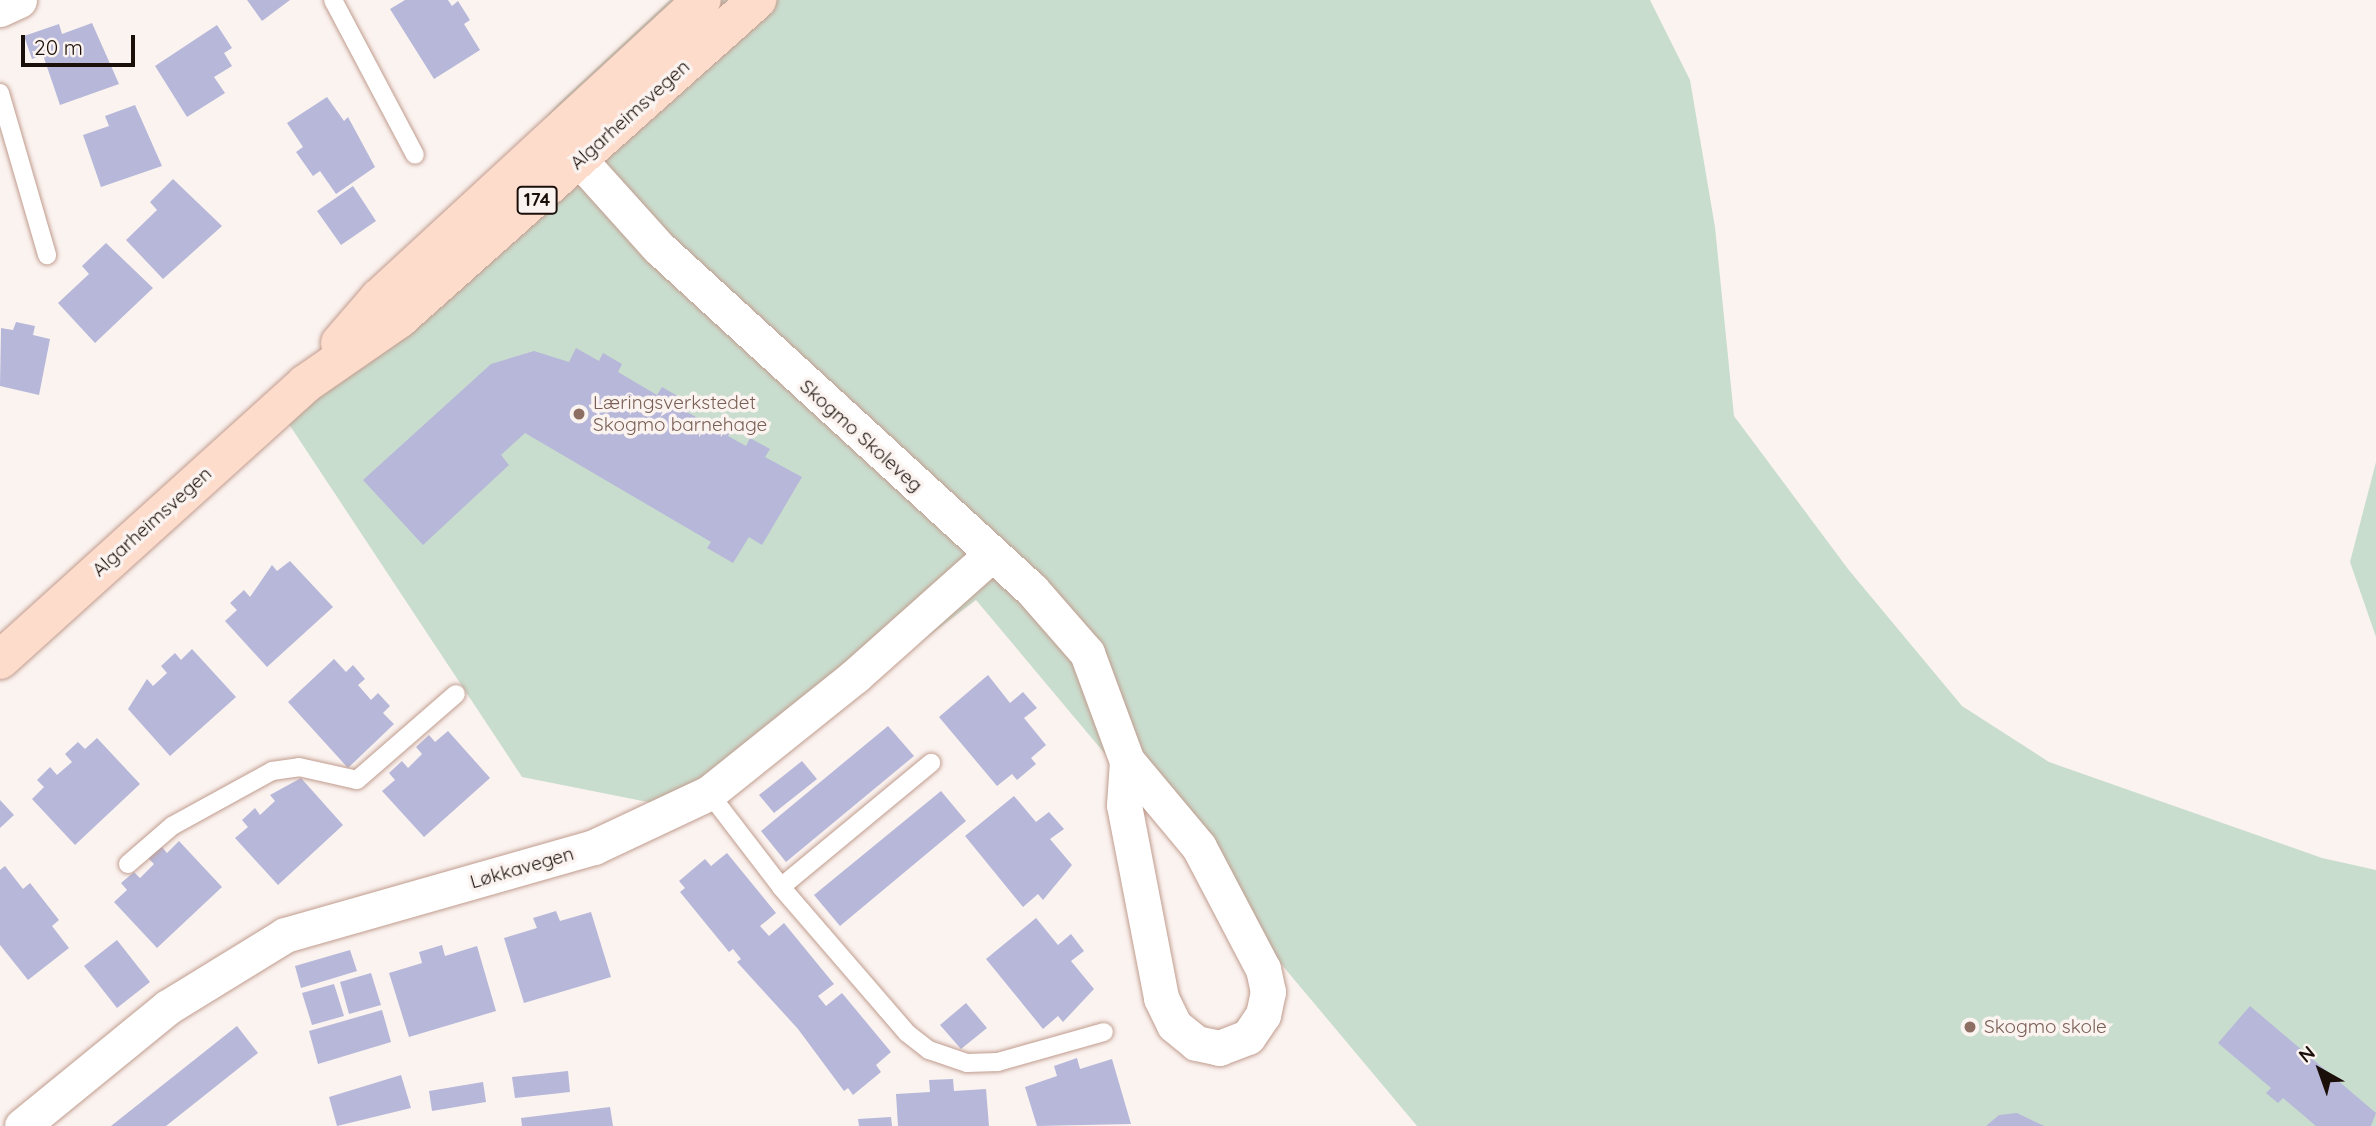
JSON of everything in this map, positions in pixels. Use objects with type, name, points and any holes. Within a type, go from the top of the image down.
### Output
[{"type":"main road","name":"Algarheimsvegen","points":[[0,660],[305,384],[399,319],[569,147],[702,0]]},
{"type":"main road","name":"Algarheimsvegen","points":[[569,147],[757,0]]},
{"type":"street","points":[[0,9],[19,0]]},
{"type":"street","name":"Skogmo Skoleveg","points":[[569,147],[658,247],[992,554],[1087,653],[1127,761],[1199,847],[1263,969],[1268,992],[1264,1015],[1248,1037],[1219,1048],[1196,1042],[1174,1025],[1161,998],[1124,805],[1127,761]]},
{"type":"street","name":"Løkkavegen","points":[[22,1126],[168,1007],[285,935],[594,847],[709,793],[855,676],[992,554]]},
{"type":"lane","points":[[332,0],[415,155]]},
{"type":"lane","points":[[0,93],[47,255]]},
{"type":"lane","points":[[128,864],[172,826],[272,771],[299,767],[356,780],[456,694]]},
{"type":"lane","points":[[781,887],[930,763]]},
{"type":"lane","points":[[709,793],[781,887],[906,1033],[929,1050],[967,1063],[998,1062],[1104,1032]]},
{"type":"green space","points":[[670,0],[1650,0],[1690,80],[1715,227],[1734,416],[1848,569],[1962,706],[2049,762],[2322,858],[2376,870],[2376,1126],[1417,1126],[976,600],[698,812],[522,777],[277,406],[559,103]]},
{"type":"green space","points":[[2376,462],[2376,637],[2350,562]]},
{"type":"building","points":[[247,0],[290,0],[262,21]]},
{"type":"building","points":[[405,0],[448,0],[452,6],[458,1],[470,20],[464,24],[480,50],[434,79],[390,9]]},
{"type":"building","points":[[92,23],[119,84],[60,105],[43,55],[32,59],[24,36],[59,24],[62,34]]},
{"type":"building","points":[[217,25],[232,48],[224,53],[232,66],[214,77],[225,93],[187,117],[155,66]]},
{"type":"building","points":[[327,97],[344,121],[348,117],[375,167],[336,194],[320,171],[313,176],[296,152],[303,147],[287,123]]},
{"type":"building","points":[[135,105],[162,166],[101,187],[83,135],[109,126],[105,116]]},
{"type":"building","points":[[173,179],[222,226],[163,279],[126,240],[157,210],[150,202]]},
{"type":"building","points":[[353,186],[376,221],[341,245],[317,211]]},
{"type":"building","points":[[106,243],[153,288],[95,343],[58,303],[89,274],[82,266]]},
{"type":"building","points":[[16,322],[35,326],[33,335],[50,339],[39,395],[0,386],[1,328],[13,330]]},
{"type":"building","points":[[576,348],[599,361],[603,353],[622,364],[618,372],[657,395],[662,387],[681,398],[677,406],[713,427],[716,419],[732,428],[728,436],[746,446],[750,438],[770,449],[765,457],[802,477],[762,545],[749,537],[733,563],[707,548],[711,542],[525,433],[501,455],[509,465],[423,545],[363,480],[491,364],[534,351],[569,362]]},
{"type":"building","points":[[290,561],[333,607],[267,667],[225,621],[237,610],[230,603],[244,590],[250,597],[272,565],[277,571]]},
{"type":"building","points":[[192,649],[236,697],[170,756],[128,709],[147,679],[153,686],[167,673],[161,666],[175,653],[181,660]]},
{"type":"building","points":[[334,659],[346,672],[353,665],[365,679],[358,685],[371,700],[378,693],[390,706],[383,713],[394,724],[348,768],[288,702]]},
{"type":"building","points":[[988,675],[1010,703],[1023,692],[1037,708],[1024,718],[1046,745],[1031,758],[1036,764],[1017,780],[1012,774],[997,786],[939,717]]},
{"type":"building","points":[[888,726],[914,756],[786,862],[761,831]]},
{"type":"building","points":[[448,731],[490,778],[424,837],[382,791],[395,780],[389,773],[402,761],[408,768],[422,754],[416,747],[429,735],[435,742]]},
{"type":"building","points":[[97,738],[140,784],[75,845],[32,799],[44,787],[37,780],[50,767],[57,775],[72,762],[65,754],[78,742],[85,749]]},
{"type":"building","points":[[802,761],[817,779],[774,813],[759,795]]},
{"type":"building","points":[[301,778],[343,825],[278,885],[235,838],[248,827],[242,820],[255,808],[260,815],[275,801],[270,795]]},
{"type":"building","points":[[941,791],[966,821],[840,926],[814,895]]},
{"type":"building","points":[[1014,796],[1036,822],[1049,812],[1064,829],[1050,839],[1072,865],[1043,900],[1038,894],[1023,907],[965,836]]},
{"type":"building","points":[[0,800],[14,815],[0,828]]},
{"type":"building","points":[[179,841],[222,887],[157,948],[114,902],[127,890],[121,883],[134,872],[140,878],[154,864],[148,858],[161,846],[167,853]]},
{"type":"building","points":[[727,853],[776,913],[760,926],[769,936],[784,923],[834,984],[818,996],[826,1006],[842,993],[891,1052],[876,1065],[881,1072],[853,1095],[848,1088],[844,1091],[798,1029],[737,962],[741,959],[733,949],[729,952],[680,892],[685,888],[679,881],[705,859],[711,866]]},
{"type":"building","points":[[5,866],[23,889],[30,883],[59,920],[52,926],[69,948],[28,980],[0,945],[0,870]]},
{"type":"building","points":[[556,911],[560,921],[591,912],[611,977],[524,1003],[504,938],[537,928],[533,918]]},
{"type":"building","points":[[1036,918],[1058,945],[1071,934],[1084,951],[1071,961],[1094,989],[1063,1022],[1058,1016],[1043,1029],[986,959]]},
{"type":"building","points":[[117,940],[150,982],[117,1008],[84,966]]},
{"type":"building","points":[[442,945],[445,956],[477,946],[496,1011],[409,1037],[389,973],[422,963],[419,952]]},
{"type":"building","points":[[350,950],[357,971],[301,988],[295,966]]},
{"type":"building","points":[[371,973],[381,1005],[349,1014],[340,982]]},
{"type":"building","points":[[334,984],[344,1016],[312,1025],[302,993]]},
{"type":"building","points":[[966,1003],[987,1028],[961,1049],[940,1025]]},
{"type":"building","points":[[2250,1006],[2376,1113],[2371,1126],[2316,1126],[2283,1098],[2278,1103],[2266,1093],[2271,1088],[2218,1043]]},
{"type":"building","points":[[382,1010],[391,1042],[318,1064],[309,1031]]},
{"type":"building","points":[[237,1026],[258,1053],[166,1126],[111,1126]]},
{"type":"building","points":[[1077,1058],[1080,1069],[1112,1059],[1131,1124],[1037,1126],[1025,1087],[1057,1076],[1054,1066]]},
{"type":"building","points":[[568,1071],[570,1092],[515,1098],[512,1077]]},
{"type":"building","points":[[401,1075],[411,1108],[337,1126],[329,1097]]},
{"type":"building","points":[[953,1079],[954,1091],[986,1089],[989,1126],[898,1126],[896,1094],[930,1092],[929,1080]]},
{"type":"building","points":[[483,1082],[486,1102],[432,1111],[429,1091]]},
{"type":"building","points":[[610,1107],[613,1126],[522,1126],[521,1118]]},
{"type":"building","points":[[2017,1113],[2044,1126],[1986,1126],[1999,1115]]},
{"type":"building","points":[[891,1117],[892,1126],[859,1126],[858,1119]]},
{"type":"place","name":"Læringsverkstedet Skogmo barnehage","points":[[579,414]]},
{"type":"place","name":"Skogmo skole","points":[[1970,1027]]}]
